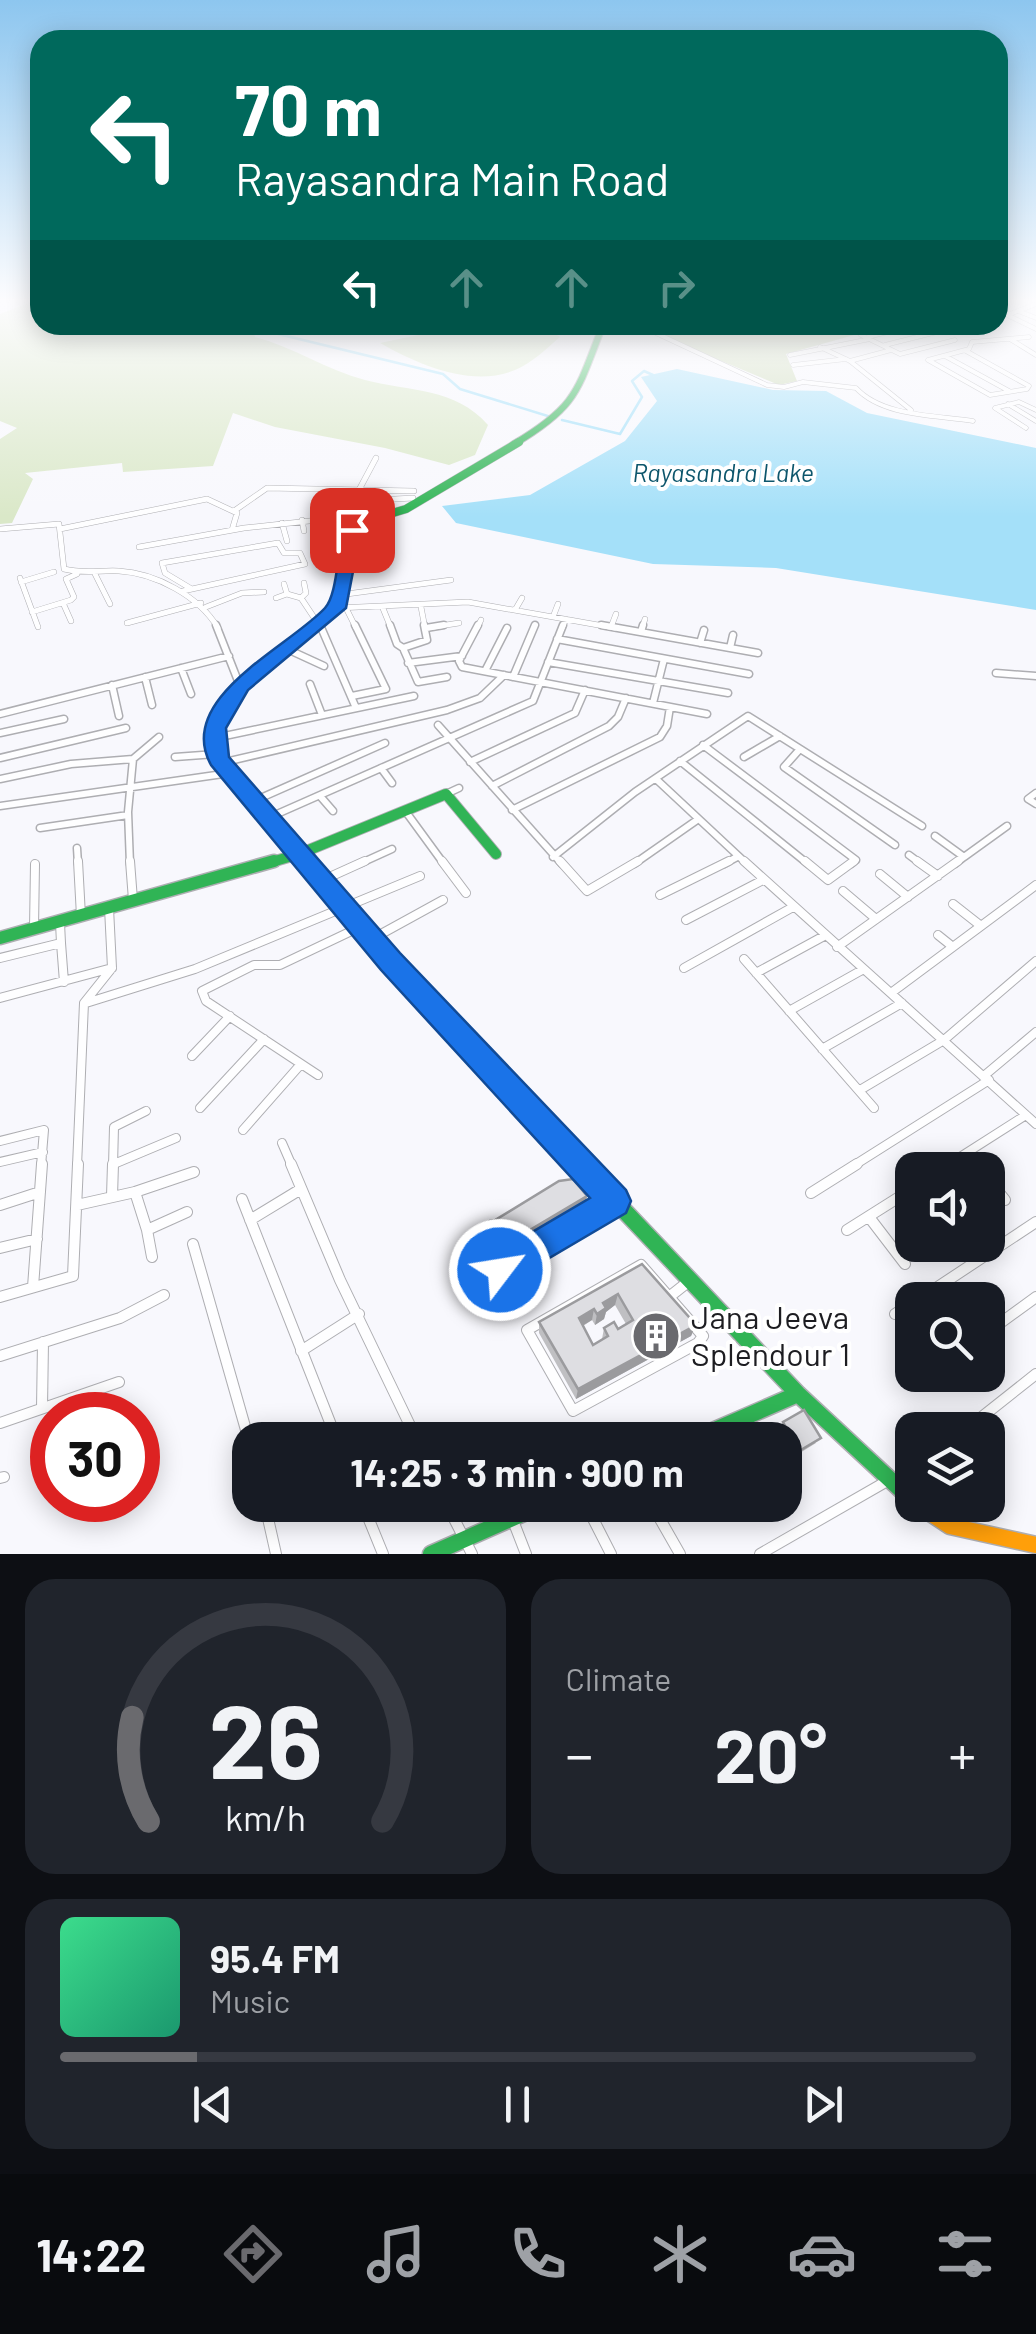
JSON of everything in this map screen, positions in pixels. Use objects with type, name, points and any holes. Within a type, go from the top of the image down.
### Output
[{"type":"street","points":[[140,547],[259,526],[326,518],[355,520],[406,509],[554,420],[577,392],[584,373]]},
{"type":"street","points":[[739,373],[763,384],[784,387],[803,382],[856,388],[860,397],[874,404],[973,421]]},
{"type":"street","points":[[864,373],[912,411]]},
{"type":"street","points":[[950,373],[990,395],[1030,388],[1004,373]]},
{"type":"street","points":[[974,373],[1010,392]]},
{"type":"street","points":[[1026,428],[995,408],[1018,402],[1036,410]]},
{"type":"street","points":[[1008,404],[1036,422]]},
{"type":"street","points":[[360,488],[376,458]]},
{"type":"street","points":[[234,511],[266,488],[360,488],[414,494],[328,500],[324,508],[334,566],[342,574]]},
{"type":"street","points":[[60,529],[213,499],[237,513],[232,530]]},
{"type":"street","points":[[352,696],[386,688],[342,608],[339,595],[355,520],[371,500]]},
{"type":"street","points":[[302,520],[304,531]]},
{"type":"street","points":[[282,523],[287,540]]},
{"type":"street","points":[[0,529],[56,524],[60,529],[61,564],[77,574]]},
{"type":"street","points":[[259,526],[264,543]]},
{"type":"street","points":[[165,573],[164,562],[278,544],[284,553],[300,553],[306,564],[182,592]]},
{"type":"street","points":[[32,612],[74,597],[66,579],[77,574],[119,571],[154,580],[203,605],[230,656],[240,686]]},
{"type":"street","points":[[38,627],[21,580],[54,572]]},
{"type":"street","points":[[154,580],[165,573]]},
{"type":"street","points":[[165,573],[190,588]]},
{"type":"street","points":[[95,574],[110,604]]},
{"type":"street","points":[[339,595],[451,580]]},
{"type":"street","points":[[304,583],[303,595],[320,624],[356,708]]},
{"type":"street","points":[[284,584],[287,594]]},
{"type":"street","points":[[276,598],[314,591]]},
{"type":"street","points":[[127,623],[242,593],[264,592]]},
{"type":"street","points":[[515,610],[522,598]]},
{"type":"street","points":[[758,653],[468,602],[421,608],[342,608],[240,686],[215,728],[214,738],[219,758],[230,773],[372,939],[798,1394],[895,1485]]},
{"type":"street","points":[[63,603],[71,622]]},
{"type":"street","points":[[553,616],[558,604]]},
{"type":"street","points":[[382,606],[418,682],[446,678]]},
{"type":"street","points":[[402,648],[427,640],[421,608]]},
{"type":"street","points":[[611,627],[616,614]]},
{"type":"street","points":[[268,818],[532,701],[566,619]]},
{"type":"street","points":[[641,632],[645,619]]},
{"type":"street","points":[[481,620],[458,664],[462,667],[707,714]]},
{"type":"street","points":[[426,628],[459,623]]},
{"type":"street","points":[[513,677],[535,625]]},
{"type":"street","points":[[485,671],[506,628]]},
{"type":"street","points":[[700,642],[704,630]]},
{"type":"street","points":[[730,648],[733,636]]},
{"type":"street","points":[[557,639],[749,674]]},
{"type":"street","points":[[287,649],[324,666]]},
{"type":"street","points":[[0,714],[230,656]]},
{"type":"street","points":[[408,664],[462,656]]},
{"type":"street","points":[[652,703],[664,658]]},
{"type":"street","points":[[548,662],[728,693]]},
{"type":"street","points":[[180,668],[191,694]]},
{"type":"street","points":[[996,673],[1036,676]]},
{"type":"street","points":[[175,757],[219,758],[447,710],[480,698],[504,675]]},
{"type":"street","points":[[144,677],[152,705]]},
{"type":"street","points":[[310,684],[322,715]]},
{"type":"street","points":[[112,685],[119,716]]},
{"type":"street","points":[[470,762],[574,713],[585,690]]},
{"type":"street","points":[[214,738],[414,696]]},
{"type":"street","points":[[492,786],[609,726],[618,717],[626,698]]},
{"type":"street","points":[[512,810],[660,737],[670,706]]},
{"type":"street","points":[[553,857],[703,744],[748,716],[922,826]]},
{"type":"street","points":[[0,733],[64,719]]},
{"type":"street","points":[[438,725],[587,891],[606,883],[697,820]]},
{"type":"street","points":[[0,758],[126,728]]},
{"type":"street","points":[[744,757],[780,736]]},
{"type":"street","points":[[0,779],[52,767],[133,758],[147,751],[159,737]]},
{"type":"street","points":[[254,802],[385,743]]},
{"type":"street","points":[[680,762],[828,880],[856,860],[703,744]]},
{"type":"street","points":[[800,750],[784,767],[895,846]]},
{"type":"street","points":[[133,758],[128,787],[133,901]]},
{"type":"street","points":[[381,768],[392,783]]},
{"type":"street","points":[[0,806],[230,773]]},
{"type":"street","points":[[656,779],[793,908],[1036,1124]]},
{"type":"street","points":[[0,938],[299,854],[458,788]]},
{"type":"street","points":[[1036,793],[1028,799],[1036,804]]},
{"type":"street","points":[[446,794],[496,854]]},
{"type":"street","points":[[320,796],[333,811]]},
{"type":"street","points":[[406,812],[466,892]]},
{"type":"street","points":[[40,828],[128,815]]},
{"type":"street","points":[[837,947],[1006,826]]},
{"type":"street","points":[[935,836],[964,857]]},
{"type":"street","points":[[77,848],[81,917]]},
{"type":"street","points":[[322,881],[392,848]]},
{"type":"street","points":[[909,855],[938,876]]},
{"type":"street","points":[[660,895],[737,857]]},
{"type":"street","points":[[34,930],[36,864]]},
{"type":"street","points":[[880,874],[908,897]]},
{"type":"street","points":[[84,1003],[196,969],[420,876]]},
{"type":"street","points":[[686,920],[763,880]]},
{"type":"street","points":[[891,993],[1036,885]]},
{"type":"street","points":[[843,890],[876,919]]},
{"type":"street","points":[[372,939],[443,900]]},
{"type":"street","points":[[952,904],[981,926]]},
{"type":"street","points":[[0,1297],[73,1276],[84,1003],[112,968],[108,908]]},
{"type":"street","points":[[684,968],[793,908]]},
{"type":"street","points":[[60,923],[64,982]]},
{"type":"street","points":[[318,1076],[202,997],[206,986],[254,964],[280,965],[361,926]]},
{"type":"street","points":[[938,935],[953,948]]},
{"type":"street","points":[[756,973],[824,936]]},
{"type":"street","points":[[0,958],[62,943]]},
{"type":"street","points":[[744,960],[874,1108]]},
{"type":"street","points":[[860,1090],[944,1040],[1036,961]]},
{"type":"street","points":[[0,998],[112,968]]},
{"type":"street","points":[[789,1012],[862,970]]},
{"type":"street","points":[[822,1049],[902,1003]]},
{"type":"street","points":[[192,1056],[230,1016]]},
{"type":"street","points":[[811,1193],[987,1077],[1036,1032]]},
{"type":"street","points":[[200,1108],[264,1039]]},
{"type":"street","points":[[243,1130],[302,1064]]},
{"type":"street","points":[[112,1196],[114,1127],[146,1112]]},
{"type":"street","points":[[969,1152],[1026,1115]]},
{"type":"street","points":[[0,1141],[44,1130],[33,1287]]},
{"type":"street","points":[[114,1164],[176,1138]]},
{"type":"street","points":[[282,1144],[409,1422]]},
{"type":"street","points":[[0,1162],[42,1152]]},
{"type":"street","points":[[77,1205],[135,1192],[194,1172]]},
{"type":"street","points":[[573,1183],[589,1174]]},
{"type":"street","points":[[250,1220],[301,1188]]},
{"type":"street","points":[[0,1204],[40,1192]]},
{"type":"street","points":[[135,1192],[152,1257]]},
{"type":"street","points":[[242,1199],[330,1422]]},
{"type":"street","points":[[847,1230],[895,1200]]},
{"type":"street","points":[[509,1215],[476,1237],[497,1272],[615,1201]]},
{"type":"street","points":[[147,1230],[188,1212]]},
{"type":"street","points":[[869,1217],[905,1264]]},
{"type":"street","points":[[945,1282],[1036,1222]]},
{"type":"street","points":[[0,1248],[37,1239]]},
{"type":"street","points":[[193,1244],[244,1422]]},
{"type":"street","points":[[641,1265],[669,1297],[703,1336],[698,1343],[573,1411],[527,1330],[641,1265]]},
{"type":"street","points":[[669,1297],[690,1280]]},
{"type":"street","points":[[0,1356],[120,1318],[164,1295]]},
{"type":"street","points":[[1005,1320],[1036,1297]]},
{"type":"street","points":[[301,1352],[359,1314]]},
{"type":"street","points":[[42,1392],[43,1342]]},
{"type":"street","points":[[988,1412],[1036,1374]]},
{"type":"street","points":[[89,1392],[119,1382]]},
{"type":"street","points":[[733,1422],[798,1394]]},
{"type":"street","points":[[0,1423],[30,1412]]},
{"type":"street","points":[[760,1554],[889,1480]]},
{"type":"street","points":[[268,1522],[276,1554]]},
{"type":"street","points":[[369,1522],[383,1554]]},
{"type":"street","points":[[456,1522],[472,1554]]},
{"type":"street","points":[[430,1554],[503,1522]]},
{"type":"street","points":[[514,1522],[526,1554]]},
{"type":"street","points":[[595,1522],[612,1554]]},
{"type":"street","points":[[662,1522],[680,1554]]},
{"type":"street","points":[[944,1522],[1036,1545]]},
{"type":"green space","points":[[0,373],[343,373],[446,397],[488,425],[475,455],[449,465],[275,427],[233,413],[213,466],[123,472],[122,463],[25,473],[33,479],[12,523],[0,524],[0,439],[17,428],[0,421]]},
{"type":"green space","points":[[449,373],[505,373],[498,375]]},
{"type":"green space","points":[[749,373],[794,373],[797,381],[779,385]]},
{"type":"water","name":"Rayasandra Lake","points":[[693,373],[773,390],[826,391],[867,413],[1036,448],[1036,610],[776,568],[653,564],[456,523],[442,506],[530,495],[625,441],[657,401],[641,377]]},
{"type":"building","points":[[573,1179],[587,1196],[498,1249],[487,1225],[559,1181]]},
{"type":"building","name":"Jana Jeeva Splendour 1","points":[[642,1264],[696,1325],[578,1389],[539,1322]],"holes":[[[618,1294],[633,1320],[618,1329],[614,1322],[604,1328],[608,1336],[593,1345],[579,1318],[594,1309],[597,1314],[606,1308],[603,1303]]]},
{"type":"building","points":[[804,1410],[821,1438],[802,1449],[802,1422],[783,1422]]},
{"type":"waterway","points":[[437,373],[460,389],[551,417]]},
{"type":"waterway","points":[[562,420],[620,434],[642,397],[632,381],[642,373]]},
{"type":"waterway","points":[[647,373],[653,375]]},
{"type":"traffic: fast","points":[[222,765],[214,746],[215,728],[240,686],[337,608],[356,524],[406,509],[555,420],[577,392],[585,373]]},
{"type":"traffic: fast","points":[[0,938],[299,854],[446,794],[496,854]]},
{"type":"traffic: fast","points":[[441,1017],[798,1394],[895,1484]]},
{"type":"traffic: fast","points":[[733,1422],[798,1394]]},
{"type":"traffic: fast","points":[[431,1554],[503,1522]]},
{"type":"traffic: slow","points":[[222,765],[441,1017]]},
{"type":"traffic: slow","points":[[944,1522],[1036,1545]]},
{"type":"place","name":"Jana Jeeva Splendour 1","points":[[656,1336]]},
{"type":"route","points":[[352,530],[337,608],[240,686],[215,728],[214,746],[218,760],[390,962],[615,1201],[500,1270]]}]
